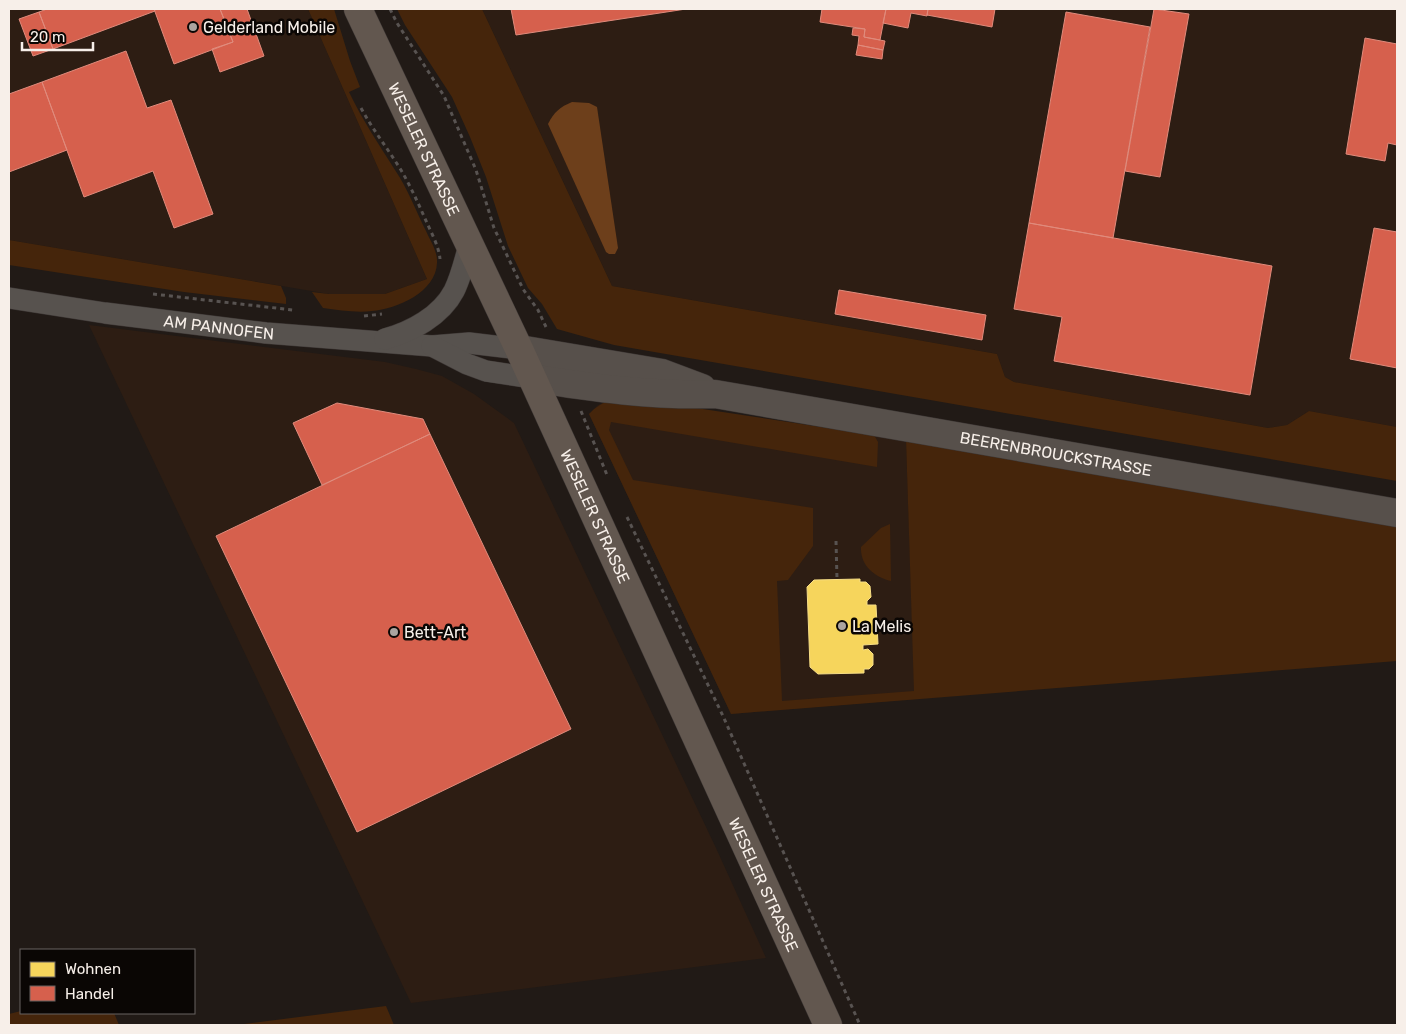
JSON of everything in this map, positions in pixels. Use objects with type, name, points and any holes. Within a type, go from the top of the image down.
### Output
[{"type":"main road","name":"WESELER STRASSE","points":[[358,9],[519,349],[828,1025]]},
{"type":"main road","name":"BEERENBROUCKSTRASSE","points":[[519,349],[662,373],[715,394]]},
{"type":"main road","name":"BEERENBROUCKSTRASSE","points":[[532,378],[570,385],[656,394],[715,394],[1397,513]]},
{"type":"street","points":[[376,342],[400,335],[437,313],[454,292],[469,246]]},
{"type":"street","name":"AM PANNOFEN","points":[[9,298],[114,314],[257,332],[432,346]]},
{"type":"street","points":[[432,346],[469,343],[519,349]]},
{"type":"street","points":[[432,346],[486,371],[532,378]]},
{"type":"path","points":[[390,9],[444,96],[476,170],[494,228],[523,289],[538,310],[558,355]]},
{"type":"path","points":[[361,108],[373,130],[401,169],[411,188],[440,254],[440,261]]},
{"type":"path","points":[[166,295],[302,311]]},
{"type":"path","points":[[363,316],[386,313]]},
{"type":"path","points":[[570,385],[610,481]]},
{"type":"path","points":[[626,516],[723,716],[860,1025]]},
{"type":"path","points":[[836,541],[837,580]]},
{"type":"shaded area","points":[[9,9],[308,9],[427,279],[385,294],[329,294],[9,240]]},
{"type":"shaded area","points":[[308,9],[334,9],[360,87],[349,92],[404,185],[432,242],[436,255],[435,273],[423,290],[403,303],[382,310],[360,312],[323,308],[312,292],[329,294],[385,294],[427,279]]},
{"type":"shaded area","points":[[397,9],[482,9],[612,286],[997,354],[1005,377],[1014,382],[1268,428],[1287,425],[1309,411],[1397,427],[1397,481],[614,345],[557,329],[542,304],[528,288],[508,246],[486,177],[452,97],[405,25]]},
{"type":"shaded area","points":[[482,9],[1397,9],[1397,427],[1309,411],[1287,425],[1268,428],[1014,382],[1005,377],[997,354],[612,286]]},
{"type":"shaded area","points":[[572,102],[589,103],[597,107],[618,248],[615,254],[606,252],[548,124],[558,110]]},
{"type":"shaded area","points":[[9,240],[281,286],[286,298],[286,304],[184,292],[9,265]]},
{"type":"shaded area","points":[[89,325],[385,362],[416,369],[442,376],[474,394],[514,423],[716,848],[766,958],[411,1003]]},
{"type":"shaded area","points":[[630,398],[874,435],[878,442],[877,467],[611,422],[609,430],[633,480],[813,508],[813,546],[788,580],[777,581],[782,701],[914,691],[906,440],[1397,526],[1397,661],[731,714],[589,414],[598,406],[607,402]]},
{"type":"shaded area","points":[[612,399],[906,440],[915,699],[731,714],[589,414],[598,405]]},
{"type":"shaded area","points":[[890,524],[891,581],[879,577],[869,569],[861,553],[861,547],[881,528]]},
{"type":"shaded area","points":[[386,1006],[394,1025],[236,1025]]},
{"type":"shaded area","points":[[20,1011],[20,1014],[114,1014],[119,1025],[9,1025],[9,1014]]},
{"type":"building: Wohnen","points":[[860,579],[860,582],[866,582],[870,586],[871,597],[867,601],[867,605],[876,605],[878,644],[863,645],[863,650],[868,649],[873,654],[873,665],[869,669],[864,669],[864,673],[818,674],[810,667],[807,587],[814,580]]},
{"type":"building: Handel","points":[[47,9],[154,9],[155,11],[53,49],[39,12]]},
{"type":"building: Handel","name":"Gelderland Mobile","points":[[154,9],[220,9],[233,42],[174,64]]},
{"type":"building: Handel","points":[[220,9],[247,9],[264,56],[220,72],[212,49],[233,42]]},
{"type":"building: Handel","points":[[511,9],[686,9],[516,35]]},
{"type":"building: Handel","points":[[822,9],[886,9],[880,40],[864,37],[865,29],[820,22]]},
{"type":"building: Handel","points":[[886,9],[928,9],[927,16],[911,13],[908,28],[883,23]]},
{"type":"building: Handel","points":[[928,9],[995,9],[992,27],[927,15]]},
{"type":"building: Handel","points":[[1154,9],[1189,14],[1160,177],[1125,171]]},
{"type":"building: Handel","points":[[39,12],[53,49],[33,56],[19,19]]},
{"type":"building: Handel","points":[[1066,12],[1150,27],[1113,238],[1029,223]]},
{"type":"building: Handel","points":[[853,28],[865,29],[864,37],[885,41],[883,50],[858,45],[859,36],[852,35]]},
{"type":"building: Handel","points":[[1365,38],[1397,44],[1397,145],[1388,143],[1385,161],[1346,154]]},
{"type":"building: Handel","points":[[858,45],[883,50],[882,59],[856,55]]},
{"type":"building: Handel","points":[[126,51],[147,108],[171,100],[213,214],[174,228],[153,171],[84,197],[42,82]]},
{"type":"building: Handel","points":[[42,82],[67,150],[9,172],[9,94]]},
{"type":"building: Handel","points":[[1029,223],[1272,266],[1250,395],[1054,361],[1062,317],[1014,309]]},
{"type":"building: Handel","points":[[1374,228],[1397,232],[1397,368],[1350,359]]},
{"type":"building: Handel","points":[[839,290],[986,315],[982,340],[835,314]]},
{"type":"building: Handel","points":[[337,403],[423,419],[430,434],[322,485],[293,423]]},
{"type":"building: Handel","name":"Bett-Art","points":[[430,434],[571,729],[357,832],[216,536]]},
{"type":"place","name":"Gelderland Mobile","points":[[193,27]]},
{"type":"place","name":"La Melis","points":[[842,626]]},
{"type":"place","name":"Bett-Art","points":[[394,632]]}]
